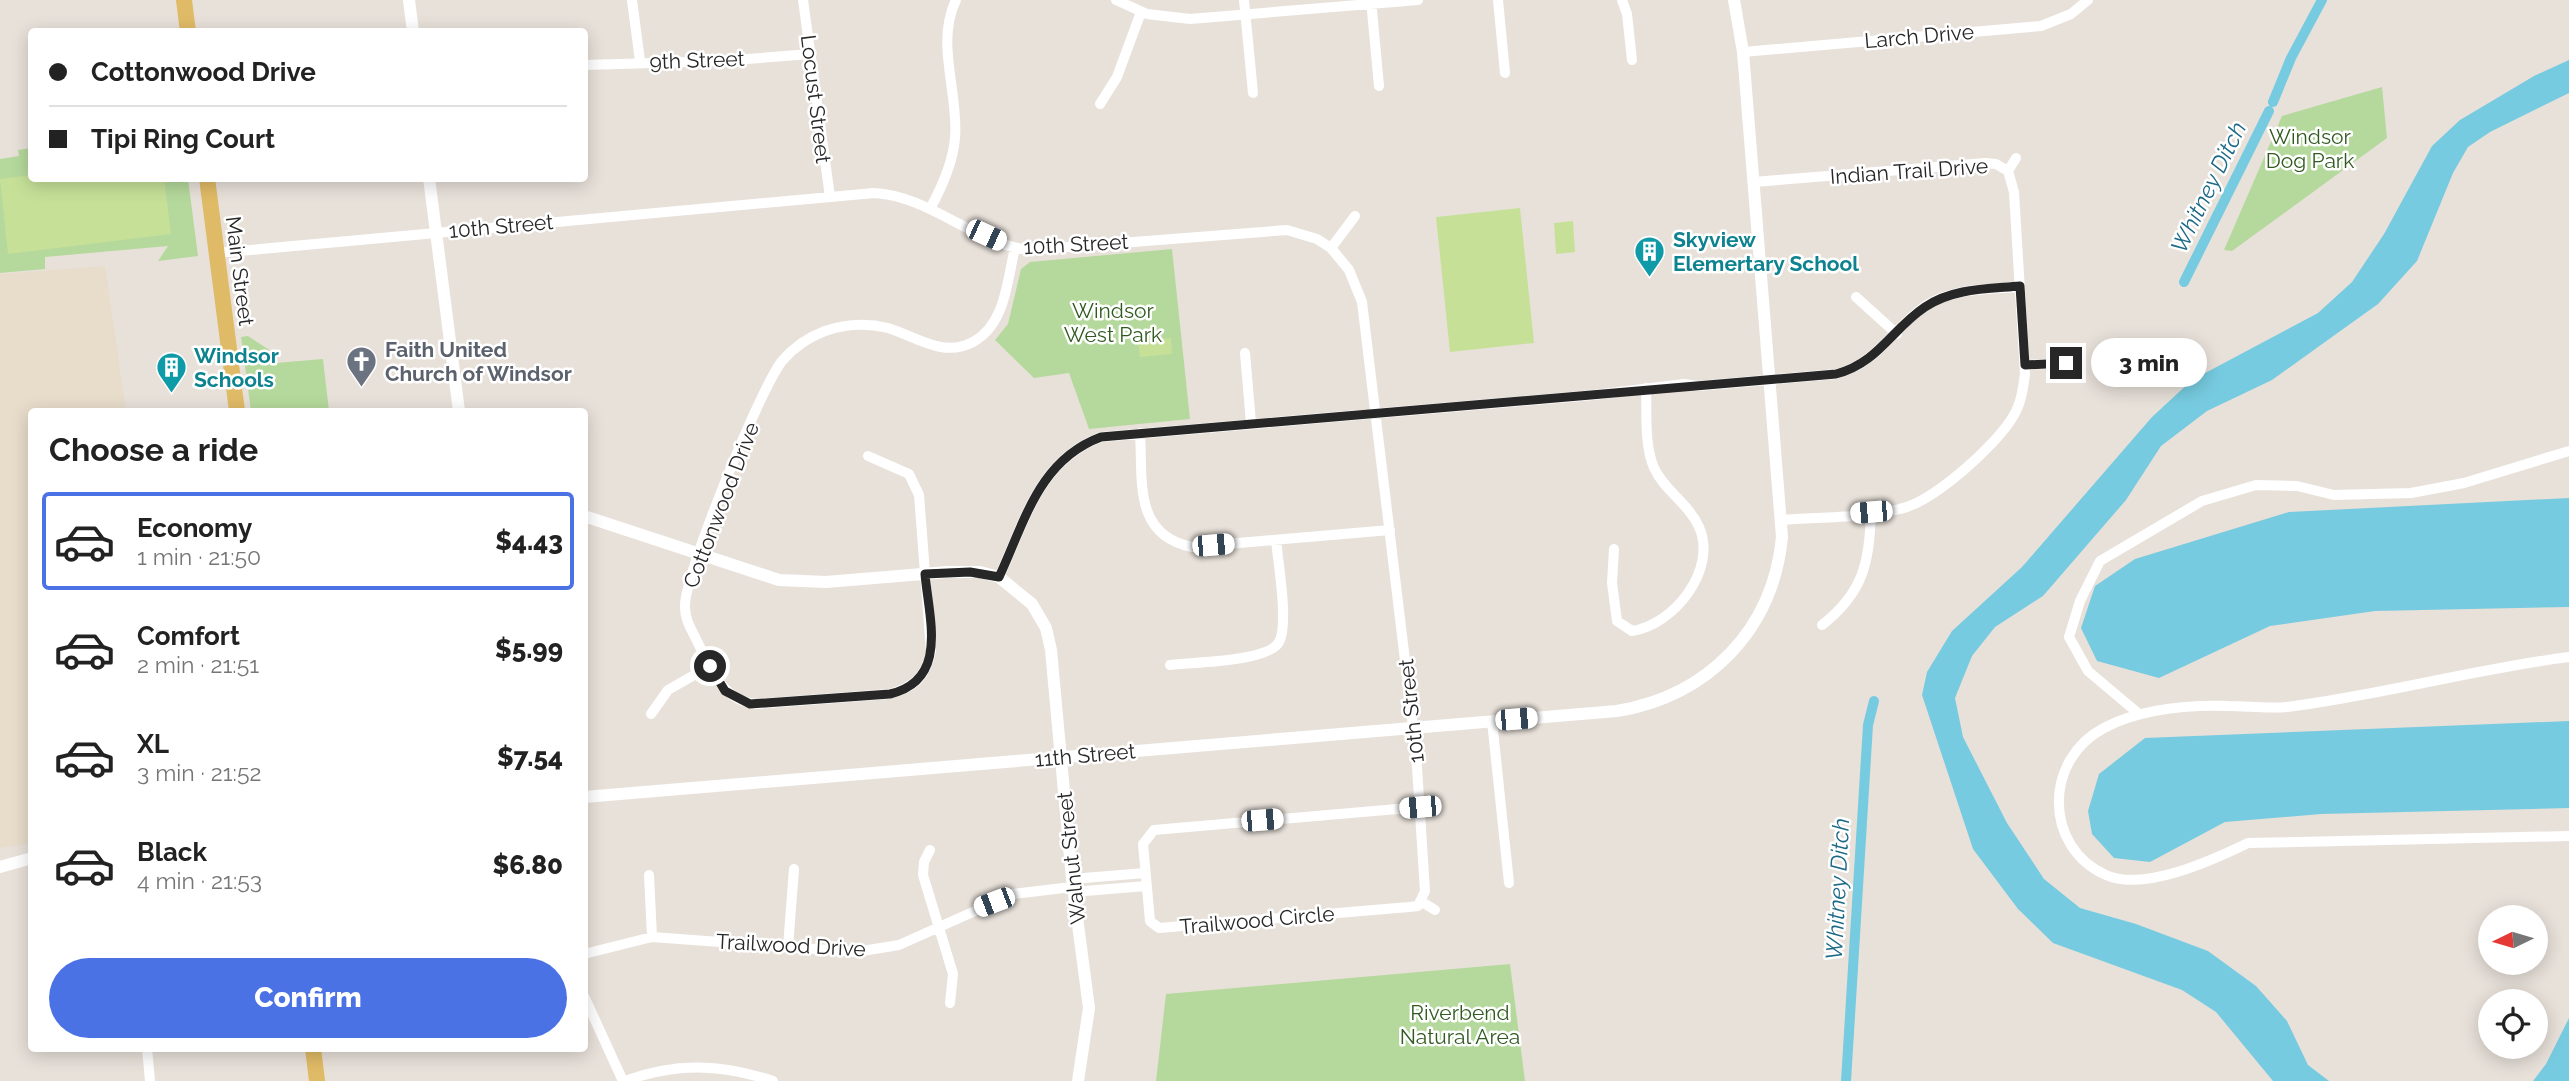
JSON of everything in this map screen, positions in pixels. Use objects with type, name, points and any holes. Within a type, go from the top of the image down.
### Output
[{"type":"main road","points":[[184,0],[188,28]]},
{"type":"main road","name":"Main Street","points":[[208,182],[237,408]]},
{"type":"main road","points":[[313,1052],[317,1081]]},
{"type":"street","points":[[409,0],[412,28]]},
{"type":"street","points":[[632,0],[639,61]]},
{"type":"street","name":"Locust Street","points":[[803,0],[830,197]]},
{"type":"street","points":[[930,209],[945,178],[955,137],[947,32],[956,0]]},
{"type":"street","points":[[1116,0],[1140,12],[1190,19],[1418,0]]},
{"type":"street","points":[[1244,0],[1253,93]]},
{"type":"street","points":[[1498,0],[1505,73]]},
{"type":"street","points":[[1622,0],[1627,14],[1632,60]]},
{"type":"street","name":"11th Street","points":[[588,797],[1617,711],[1656,702],[1690,687],[1722,663],[1749,631],[1770,593],[1779,563],[1782,520],[1743,52],[1734,0]]},
{"type":"street","name":"Larch Drive","points":[[1743,52],[2041,26],[2071,14],[2088,0]]},
{"type":"street","points":[[1371,2],[1379,86]]},
{"type":"street","points":[[1100,104],[1117,78],[1140,12]]},
{"type":"street","name":"9th Street","points":[[588,65],[639,61],[722,61],[810,54]]},
{"type":"street","points":[[2008,171],[2016,158]]},
{"type":"street","name":"Indian Trail Drive","points":[[1754,182],[1985,163],[1996,164],[2008,171],[2014,192],[2025,365],[2017,409],[1991,444],[1925,500],[1900,509],[1782,520]]},
{"type":"street","points":[[429,182],[459,408]]},
{"type":"street","name":"10th Street","points":[[217,253],[830,197],[889,194],[930,209],[1015,248],[1044,249],[1274,229],[1306,235],[1331,248],[1349,270],[1359,291],[1414,727],[1420,807]]},
{"type":"street","points":[[1331,248],[1355,216]]},
{"type":"street","name":"Cottonwood Drive","points":[[868,456],[909,474],[915,484],[931,651],[929,662],[918,681],[899,691],[750,704],[725,691],[688,623],[685,607],[698,555],[768,384],[782,361],[794,349],[824,331],[860,325],[888,328],[933,346],[954,348],[973,342],[987,332],[997,318],[1015,248]]},
{"type":"street","points":[[588,517],[763,577],[794,582],[970,572],[999,577],[1038,491],[1053,468],[1081,444],[1101,437],[1594,395],[1646,388],[1771,380],[1849,370],[1874,356],[1924,308],[1951,294],[2020,286]]},
{"type":"street","points":[[1856,297],[1897,334]]},
{"type":"street","points":[[1245,353],[1251,424]]},
{"type":"street","points":[[2025,365],[2066,363]]},
{"type":"street","points":[[1614,549],[1612,583],[1617,621],[1632,631],[1659,620],[1679,603],[1696,579],[1703,555],[1698,525],[1661,480],[1651,461],[1646,388]]},
{"type":"street","points":[[1140,433],[1145,507],[1152,523],[1163,537],[1192,547],[1390,530]]},
{"type":"street","points":[[2139,714],[2088,671],[2068,637],[2080,601],[2100,561],[2202,501],[2256,485],[2297,486],[2334,495],[2411,493],[2464,483],[2569,451]]},
{"type":"street","points":[[1822,625],[1850,599],[1864,573],[1870,548],[1871,512]]},
{"type":"street","points":[[1170,665],[1253,656],[1276,647],[1281,639],[1282,625],[1276,540]]},
{"type":"street","name":"Walnut Street","points":[[999,577],[1032,604],[1050,640],[1072,886],[1089,1008],[1078,1081]]},
{"type":"street","points":[[1276,647],[1286,656]]},
{"type":"street","points":[[2569,657],[2515,664],[2317,703],[2282,707],[2199,707],[2139,714],[2103,728],[2076,747],[2059,782],[2059,819],[2075,853],[2108,876],[2148,879],[2204,864],[2248,843],[2569,836]]},
{"type":"street","points":[[651,714],[668,690],[710,666]]},
{"type":"street","points":[[1492,721],[1509,883]]},
{"type":"street","points":[[1420,807],[1425,891],[1422,902],[1435,910]]},
{"type":"street","name":"Trailwood Circle","points":[[1420,807],[1157,829],[1142,833],[1149,930],[1409,907],[1422,902]]},
{"type":"street","points":[[930,850],[924,862],[923,876],[953,974],[950,1003]]},
{"type":"street","points":[[0,867],[28,859]]},
{"type":"street","points":[[788,947],[794,869]]},
{"type":"street","points":[[1072,886],[1145,873]]},
{"type":"street","points":[[649,875],[652,937]]},
{"type":"street","points":[[1072,886],[1146,886]]},
{"type":"street","name":"Trailwood Drive","points":[[588,953],[652,937],[856,952],[884,950],[1013,894],[1072,886]]},
{"type":"street","points":[[588,1004],[624,1081],[678,1067],[773,1081]]},
{"type":"street","points":[[147,1052],[150,1081]]},
{"type":"shaded area","points":[[105,266],[126,408],[28,408],[28,843],[0,848],[0,274]]},
{"type":"green space","name":"Windsor Dog Park","points":[[2382,87],[2387,138],[2232,251],[2224,250],[2282,116]]},
{"type":"green space","points":[[28,148],[28,182],[188,182],[198,256],[158,261],[168,246],[45,257],[45,269],[0,273],[0,159],[19,156],[18,150]]},
{"type":"green space","points":[[28,175],[28,182],[164,182],[171,234],[8,254],[0,179]]},
{"type":"green space","points":[[1520,208],[1534,343],[1450,352],[1436,217]]},
{"type":"green space","points":[[1573,221],[1575,252],[1556,254],[1554,223]]},
{"type":"green space","name":"Windsor West Park","points":[[1172,249],[1190,419],[1089,429],[1069,373],[1034,378],[995,340],[1008,324],[1021,269],[1030,262]]},
{"type":"green space","points":[[248,336],[274,353],[276,363],[323,359],[329,408],[251,408],[241,337]]},
{"type":"green space","points":[[1171,338],[1172,354],[1140,357],[1138,340]]},
{"type":"green space","name":"Riverbend Natural Area","points":[[1510,964],[1525,1081],[1156,1081],[1166,994]]},
{"type":"water","points":[[2569,60],[2569,93],[2490,132],[2468,147],[2453,173],[2417,261],[2378,304],[2272,380],[2207,411],[2161,446],[2126,500],[2043,596],[1995,627],[1972,656],[1955,698],[1963,737],[2007,823],[2044,879],[2080,908],[2136,924],[2208,951],[2256,986],[2287,1021],[2308,1065],[2329,1081],[2273,1081],[2216,1012],[2182,990],[2053,943],[2018,909],[1973,849],[1922,695],[1927,672],[1952,631],[2022,567],[2152,417],[2192,380],[2318,313],[2352,282],[2384,234],[2432,146],[2460,120],[2534,76]]},
{"type":"water","points":[[2569,498],[2569,607],[2375,611],[2270,626],[2159,678],[2097,661],[2081,628],[2095,586],[2135,559],[2289,512]]},
{"type":"water","points":[[2569,721],[2569,808],[2321,814],[2225,822],[2150,862],[2114,858],[2092,834],[2088,811],[2099,774],[2145,738]]},
{"type":"water","points":[[2569,1018],[2569,1081],[2533,1081],[2546,1064]]},
{"type":"waterway","name":"Whitney Ditch","points":[[2273,102],[2291,58],[2322,0]]},
{"type":"waterway","name":"Whitney Ditch","points":[[2184,282],[2269,111]]},
{"type":"waterway","name":"Whitney Ditch","points":[[1846,1081],[1868,725],[1874,701]]},
{"type":"place","name":"Skyview Elemertary School","points":[[1650,278]]},
{"type":"place","name":"Faith United Church of Windsor","points":[[362,388]]},
{"type":"place","name":"Windsor Schools","points":[[171,394]]},
{"type":"route","points":[[710,666],[725,691],[750,704],[890,694],[909,687],[925,672],[931,651],[925,574],[980,572],[999,577],[1038,491],[1053,468],[1074,448],[1101,437],[1594,395],[1607,391],[1684,384],[1698,386],[1836,374],[1861,365],[1874,356],[1906,323],[1933,302],[1964,291],[2020,286],[2025,365],[2066,363]]}]
